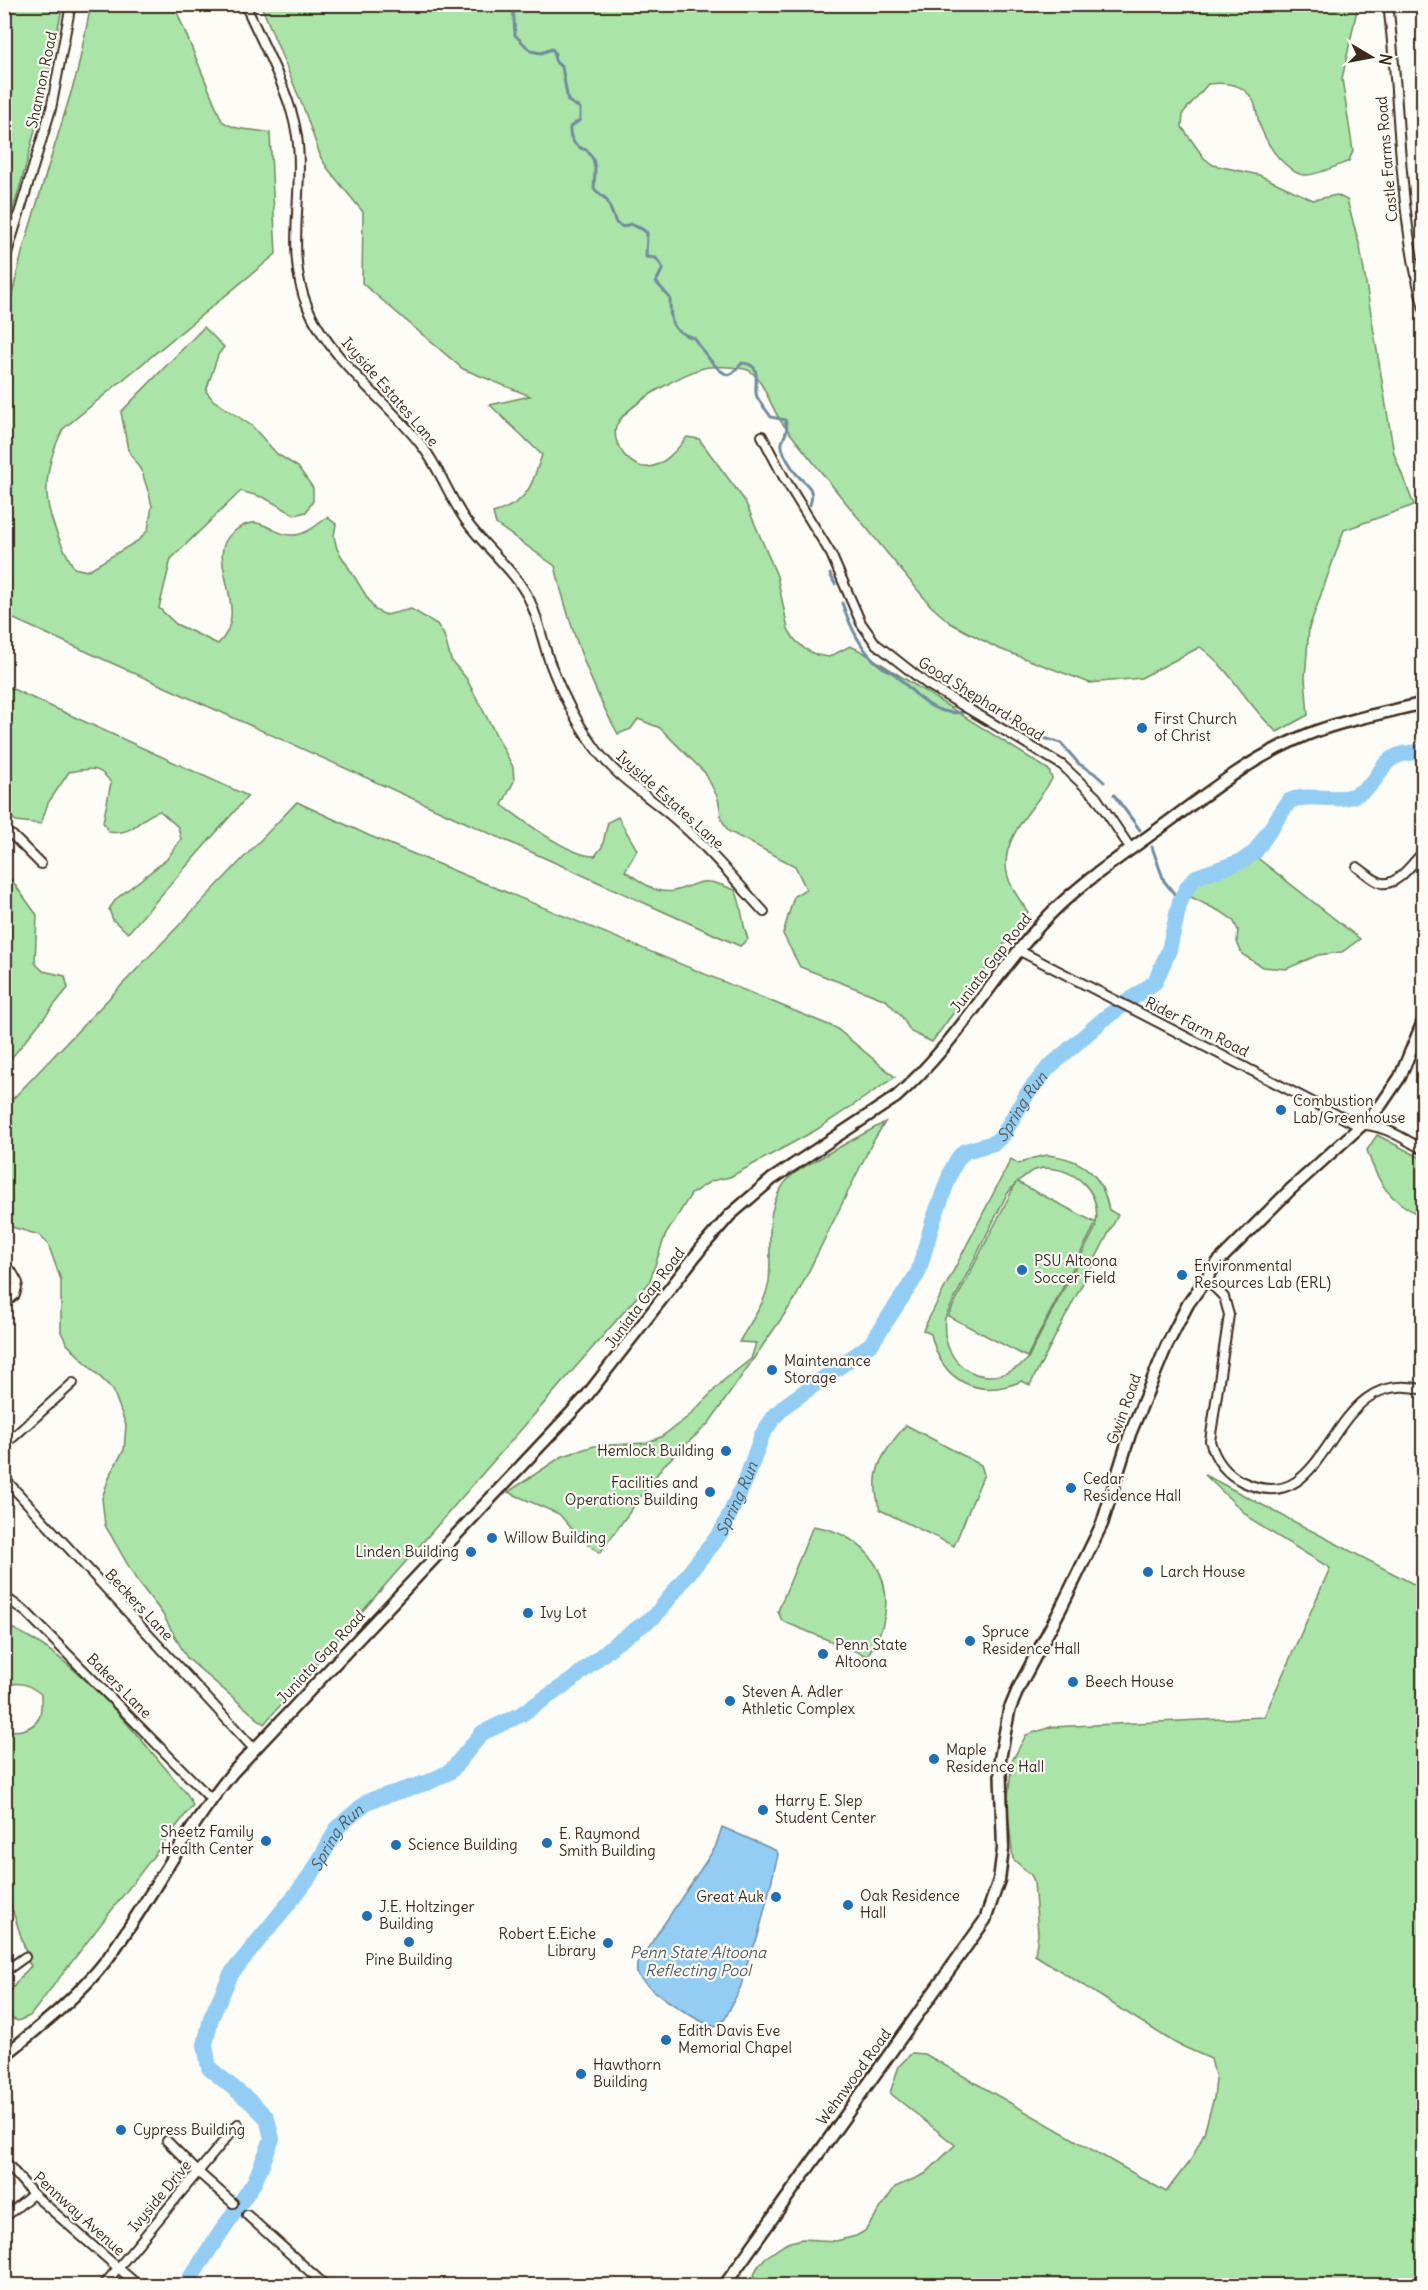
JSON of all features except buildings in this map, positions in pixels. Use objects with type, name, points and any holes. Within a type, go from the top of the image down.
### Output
[{"type":"main road","name":"Juniata Gap Road","points":[[4,2056],[69,2001],[108,1958],[211,1799],[254,1749],[585,1398],[703,1246],[748,1197],[869,1116],[915,1080],[943,1050],[1018,950],[1063,902],[1131,849],[1242,768],[1283,745],[1332,726],[1424,703]]},
{"type":"main road","name":"Gwin Road","points":[[999,1880],[1003,1849],[1000,1759],[1009,1711],[1018,1687],[1090,1551],[1110,1501],[1130,1434],[1146,1391],[1178,1322],[1205,1278],[1236,1243],[1291,1188],[1363,1124],[1392,1091],[1420,1038],[1424,1019]]},
{"type":"main road","name":"Wehnwood Road","points":[[724,2286],[775,2210],[985,1920],[999,1880]]},
{"type":"street","name":"Shannon Road","points":[[4,264],[51,109],[71,4]]},
{"type":"street","name":"Ivyside Estates Lane","points":[[245,4],[288,101],[296,132],[298,271],[308,307],[318,327],[338,355],[422,446],[434,464],[449,497],[468,524],[514,574],[524,589],[532,604],[550,663],[564,696],[595,749],[621,778],[668,813],[702,845],[764,912]]},
{"type":"street","name":"Castle Farms Road","points":[[1388,4],[1405,215],[1424,309]]},
{"type":"street","name":"Good Shephard Road","points":[[762,436],[783,476],[831,554],[861,623],[876,644],[927,684],[1062,765],[1096,797],[1131,849]]},
{"type":"street","points":[[4,832],[13,836],[41,864]]},
{"type":"street","points":[[1357,867],[1379,882],[1386,883],[1398,878],[1424,851]]},
{"type":"street","name":"Rider Farm Road","points":[[1018,950],[1355,1124],[1374,1124],[1424,1150]]},
{"type":"street","points":[[4,1267],[12,1272],[18,1283],[15,1295],[4,1304]]},
{"type":"street","points":[[1205,1278],[1224,1297],[1228,1315],[1210,1441],[1218,1460],[1234,1478],[1257,1489],[1269,1491],[1291,1486],[1308,1472],[1361,1402],[1378,1391],[1390,1388],[1405,1387],[1424,1390]]},
{"type":"street","points":[[4,1447],[73,1383]]},
{"type":"street","name":"Beckers Lane","points":[[4,1478],[254,1749]]},
{"type":"street","name":"Bakers Lane","points":[[4,1596],[27,1613],[211,1799]]},
{"type":"street","points":[[4,1972],[25,1957]]},
{"type":"street","name":"Ivyside Drive","points":[[103,2286],[238,2124]]},
{"type":"street","points":[[168,2141],[233,2203]]},
{"type":"street","name":"Pennway Avenue","points":[[4,2160],[33,2194],[139,2286]]},
{"type":"street","points":[[4,2218],[33,2194]]},
{"type":"street","points":[[247,2215],[326,2286]]},
{"type":"green space","points":[[5,4],[63,5],[30,149],[5,234]]},
{"type":"green space","points":[[91,5],[174,5],[222,121],[239,128],[270,133],[276,254],[63,429],[49,466],[48,500],[56,532],[74,568],[87,571],[139,540],[148,530],[152,506],[142,472],[128,450],[121,412],[204,327],[224,347],[218,355],[206,391],[213,400],[252,426],[277,454],[298,467],[313,488],[313,501],[306,512],[295,515],[265,498],[241,491],[171,559],[159,608],[176,624],[218,644],[228,630],[231,616],[222,556],[224,544],[232,533],[242,526],[258,523],[278,532],[295,535],[308,531],[327,517],[336,524],[334,536],[337,549],[375,610],[386,615],[411,609],[437,624],[444,635],[451,660],[466,678],[513,767],[514,781],[502,805],[560,845],[585,855],[595,856],[602,847],[608,822],[618,817],[637,850],[625,871],[645,884],[668,892],[708,882],[735,890],[748,939],[740,946],[5,615],[5,323],[23,249],[77,73]]},
{"type":"green space","points":[[261,5],[1358,5],[1342,79],[1353,151],[1349,161],[1309,175],[1302,175],[1294,171],[1277,156],[1267,142],[1249,94],[1233,85],[1208,84],[1183,113],[1182,127],[1204,158],[1213,165],[1259,175],[1313,200],[1337,195],[1347,200],[1360,247],[1394,454],[1414,505],[1344,530],[1309,628],[1305,678],[1308,715],[1277,732],[1221,666],[1200,647],[1141,678],[1090,683],[997,648],[950,623],[931,606],[782,423],[761,384],[751,372],[737,368],[709,367],[686,374],[657,390],[630,409],[621,419],[615,434],[619,448],[624,455],[642,467],[655,466],[666,460],[687,437],[699,439],[745,501],[777,576],[788,629],[795,640],[805,649],[817,655],[829,657],[850,646],[861,651],[1049,770],[1052,779],[1016,831],[1007,853],[1008,878],[1028,912],[932,1042],[911,1032],[902,1017],[886,1000],[800,967],[783,934],[794,896],[806,889],[795,866],[728,831],[722,820],[718,798],[705,773],[660,728],[638,719],[631,729],[618,734],[597,694],[580,652],[555,566],[496,524],[493,513],[514,504],[527,492],[542,455],[490,405],[530,396],[463,369],[362,283],[363,212],[321,158],[305,112]]},
{"type":"green space","points":[[4,685],[248,796],[128,933],[113,920],[109,909],[116,899],[167,859],[181,839],[178,827],[160,811],[146,817],[131,829],[109,832],[103,822],[111,783],[102,773],[93,769],[69,772],[48,803],[41,824],[16,821],[5,812]]},
{"type":"green space","points":[[297,802],[370,836],[836,1028],[895,1077],[816,1130],[730,1177],[711,1181],[691,1194],[665,1236],[649,1283],[264,1724],[187,1658],[162,1613],[136,1579],[105,1525],[102,1498],[111,1472],[124,1450],[126,1425],[113,1390],[67,1344],[61,1332],[61,1280],[48,1244],[39,1235],[5,1225],[4,1108]]},
{"type":"green space","points":[[1255,856],[1360,939],[1342,952],[1318,955],[1286,969],[1262,967],[1242,954],[1237,942],[1238,930],[1233,920],[1191,897],[1193,884],[1208,874],[1230,862]]},
{"type":"green space","points":[[4,870],[37,915],[35,963],[43,971],[65,976],[68,988],[5,1066]]},
{"type":"green space","points":[[885,1122],[872,1143],[795,1299],[709,1423],[663,1466],[600,1553],[579,1537],[559,1514],[508,1492],[561,1457],[594,1446],[645,1443],[661,1437],[689,1416],[724,1380],[751,1359],[756,1343],[739,1342],[761,1305],[767,1289],[770,1267],[770,1226],[775,1200],[781,1188],[798,1171]]},
{"type":"green space","points":[[1377,1135],[1423,1159],[1423,1217],[1402,1205],[1381,1182],[1367,1150]]},
{"type":"green space","name":"PSU Altoona Soccer Field","points":[[1048,1155],[1072,1160],[1081,1165],[1096,1178],[1102,1187],[1109,1210],[1118,1215],[1030,1385],[1022,1381],[1006,1386],[976,1387],[952,1375],[943,1364],[931,1334],[923,1330],[1011,1159],[1019,1164]],"holes":[[[1043,1168],[1065,1172],[1083,1183],[1094,1200],[1096,1223],[1017,1182],[1032,1171]],[[1016,1183],[948,1316],[1027,1357],[1095,1225],[1096,1227],[1027,1360],[1012,1370],[997,1375],[983,1376],[969,1371],[958,1363],[950,1351],[945,1336],[945,1318],[1007,1194]]]},
{"type":"green space","points":[[906,1425],[981,1465],[984,1474],[954,1546],[880,1510],[876,1485],[879,1464]]},
{"type":"green space","points":[[1205,1475],[1423,1589],[1423,2285],[750,2285],[757,2268],[765,2258],[787,2243],[802,2239],[836,2241],[865,2231],[895,2187],[925,2174],[955,2145],[890,2093],[899,2066],[912,2053],[925,2054],[1166,2192],[1192,2158],[1204,2133],[1214,2098],[1216,2079],[1211,2059],[1175,2043],[1035,1955],[1038,1934],[1034,1881],[1031,1875],[1013,1859],[1007,1805],[1012,1761],[1026,1735],[1051,1727],[1264,1717],[1330,1568],[1254,1522]]},
{"type":"green space","points":[[813,1526],[836,1532],[856,1543],[871,1557],[880,1574],[885,1593],[885,1614],[879,1635],[867,1656],[782,1621],[778,1611]]},
{"type":"green space","points":[[5,1625],[31,1638],[81,1676],[126,1723],[187,1794],[193,1805],[30,2016],[18,2021],[7,2017],[10,1994],[31,1966],[25,1957],[26,1952],[8,1896],[4,1855],[4,1729],[24,1730],[36,1722],[41,1713],[41,1694],[24,1684],[15,1683],[5,1686]]},
{"type":"water","name":"Penn State Altoona Reflecting Pool","points":[[722,1827],[777,1851],[778,1855],[758,1936],[741,1986],[725,2019],[715,2027],[685,2012],[649,1987],[637,1973],[637,1964],[715,1848]]},
{"type":"waterway","points":[[513,4],[515,35],[531,51],[541,53],[552,49],[555,53],[554,58],[562,67],[568,101],[580,108],[580,120],[570,127],[571,135],[576,145],[587,150],[593,159],[594,189],[607,200],[616,223],[623,227],[630,224],[647,233],[646,257],[656,258],[663,268],[656,282],[670,298],[673,324],[680,332],[694,338],[718,369],[728,375],[742,363],[753,367],[756,371],[757,397],[771,417],[785,420],[787,429],[782,449],[796,474],[810,488],[812,498],[810,505]]},
{"type":"waterway","points":[[830,574],[835,584]]},
{"type":"waterway","points":[[842,603],[857,638],[874,660],[895,674],[926,703],[944,711],[964,712]]},
{"type":"waterway","points":[[984,707],[997,710],[1037,736],[1061,743],[1079,764],[1104,782]]},
{"type":"waterway","name":"Spring Run","points":[[185,2286],[255,2181],[272,2139],[267,2118],[209,2068],[205,2045],[211,2018],[231,1974],[314,1870],[338,1827],[368,1801],[429,1782],[451,1771],[482,1733],[520,1715],[571,1681],[615,1644],[655,1616],[722,1531],[747,1477],[762,1435],[774,1417],[786,1405],[871,1344],[918,1273],[933,1221],[952,1169],[959,1157],[965,1151],[994,1143],[1003,1135],[1027,1094],[1048,1068],[1105,1018],[1155,982],[1169,950],[1180,901],[1196,877],[1242,861],[1255,852],[1289,801],[1306,798],[1350,797],[1367,788],[1388,761],[1396,756],[1424,752]]},
{"type":"waterway","points":[[1114,795],[1140,830]]},
{"type":"waterway","points":[[1152,847],[1164,881],[1180,901]]},
{"type":"place","name":"First Church of Christ","points":[[1142,728]]},
{"type":"place","name":"Combustion Lab/Greenhouse","points":[[1281,1110]]},
{"type":"place","name":"PSU Altoona Soccer Field","points":[[1022,1270]]},
{"type":"place","name":"Environmental Resources Lab (ERL)","points":[[1182,1275]]},
{"type":"place","name":"Maintenance Storage","points":[[772,1370]]},
{"type":"place","name":"Hemlock Building","points":[[726,1451]]},
{"type":"place","name":"Cedar Residence Hall","points":[[1071,1488]]},
{"type":"place","name":"Facilities and Operations Building","points":[[710,1492]]},
{"type":"place","name":"Willow Building","points":[[492,1538]]},
{"type":"place","name":"Linden Building","points":[[471,1552]]},
{"type":"place","name":"Larch House","points":[[1148,1572]]},
{"type":"place","name":"Ivy Lot","points":[[528,1613]]},
{"type":"place","name":"Spruce Residence Hall","points":[[970,1641]]},
{"type":"place","name":"Penn State Altoona","points":[[823,1654]]},
{"type":"place","name":"Beech House","points":[[1073,1682]]},
{"type":"place","name":"Steven A. Adler Athletic Complex","points":[[730,1701]]},
{"type":"place","name":"Maple Residence Hall","points":[[934,1759]]},
{"type":"place","name":"Harry E. Slep Student Center","points":[[763,1810]]},
{"type":"place","name":"Sheetz Family Health Center","points":[[266,1841]]},
{"type":"place","name":"E. Raymond Smith Building","points":[[547,1843]]},
{"type":"place","name":"Science Building","points":[[396,1845]]},
{"type":"place","name":"Great Auk","points":[[776,1897]]},
{"type":"place","name":"Oak Residence Hall","points":[[848,1905]]},
{"type":"place","name":"J.E. Holtzinger Building","points":[[367,1916]]},
{"type":"place","name":"Pine Building","points":[[409,1942]]},
{"type":"place","name":"Robert E.Eiche Library","points":[[608,1943]]},
{"type":"place","name":"Edith Davis Eve Memorial Chapel","points":[[666,2040]]},
{"type":"place","name":"Hawthorn Building","points":[[581,2074]]},
{"type":"place","name":"Cypress Building","points":[[121,2130]]}]
